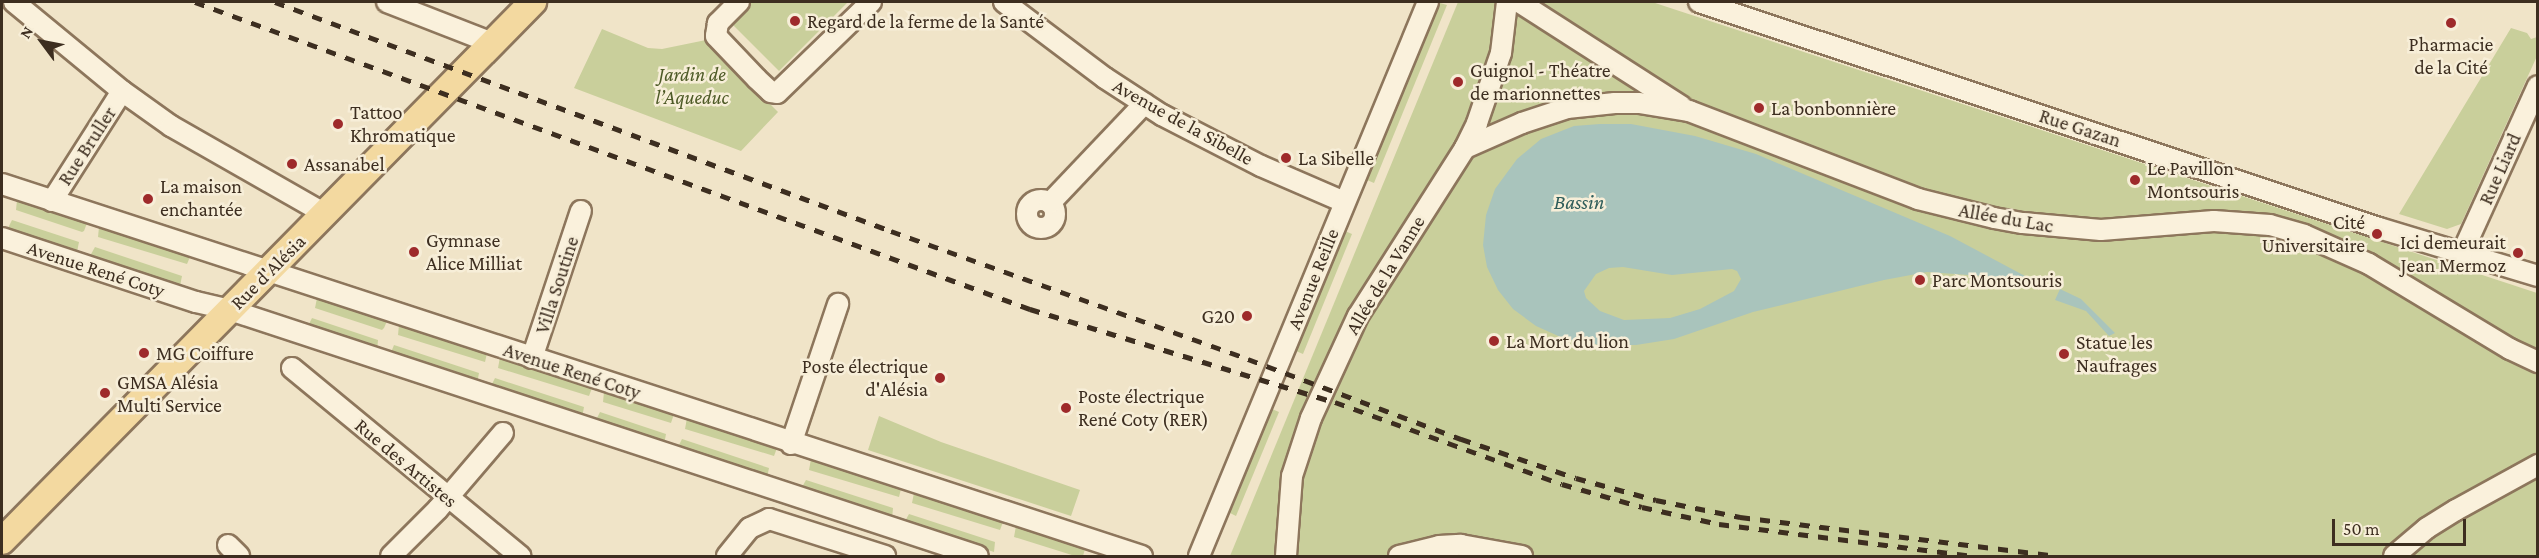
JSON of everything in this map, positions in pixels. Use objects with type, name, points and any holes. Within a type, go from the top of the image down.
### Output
[{"type":"main road","name":"Rue d'Alésia","points":[[2,541],[533,2]]},
{"type":"street","points":[[14,2],[122,91],[171,126],[325,214]]},
{"type":"street","points":[[387,2],[492,43]]},
{"type":"street","points":[[739,2],[718,23],[718,39],[771,92],[777,93],[871,2]]},
{"type":"street","name":"Avenue de la Sibelle","points":[[1004,2],[1144,104],[1261,166],[1344,202]]},
{"type":"street","name":"Avenue Reille","points":[[1199,556],[1428,2]]},
{"type":"street","name":"Allée de la Vanne","points":[[1286,556],[1292,476],[1300,444],[1325,383],[1379,280],[1465,148],[1496,75],[1507,2]]},
{"type":"street","points":[[1519,2],[1689,111]]},
{"type":"street","name":"Rue Gazan","points":[[1699,2],[2379,228],[2463,251],[2538,276]]},
{"type":"street","name":"Rue Liard","points":[[2463,251],[2538,86]]},
{"type":"street","name":"Rue Bruller","points":[[52,201],[122,91]]},
{"type":"street","name":"Allée du Lac","points":[[1465,148],[1522,123],[1567,108],[1639,103],[1689,111],[1918,200],[1994,218],[2101,230],[2239,222],[2270,225],[2304,235],[2369,264],[2510,349],[2538,362]]},
{"type":"street","points":[[1050,203],[1144,104]]},
{"type":"street","name":"Avenue René Coty","points":[[2,184],[791,444],[1142,556]]},
{"type":"street","name":"Villa Soutine","points":[[532,358],[581,211]]},
{"type":"street","name":"Avenue René Coty","points":[[2,238],[196,302],[230,310],[978,556]]},
{"type":"street","points":[[791,444],[838,304]]},
{"type":"street","name":"Rue des Artistes","points":[[292,368],[520,556]]},
{"type":"street","points":[[391,556],[448,498],[503,433]]},
{"type":"street","points":[[2394,556],[2427,528],[2538,465]]},
{"type":"street","points":[[727,556],[750,528],[769,519],[885,556]]},
{"type":"street","points":[[1399,556],[1439,546],[1461,545],[1522,556]]},
{"type":"green space","points":[[745,2],[848,2],[779,71],[728,20]]},
{"type":"green space","name":"Parc Montsouris","points":[[1458,2],[1652,2],[2537,293],[2537,556],[1230,556]]},
{"type":"green space","points":[[1440,3],[1447,5],[1374,183],[1367,180]]},
{"type":"green space","points":[[2511,28],[2527,33],[2531,39],[2537,37],[2537,56],[2461,224],[2447,229],[2399,214]]},
{"type":"green space","name":"Jardin de l’Aqueduc","points":[[602,29],[648,48],[662,49],[706,40],[778,112],[741,151],[574,88]]},
{"type":"green space","points":[[17,200],[87,223],[84,231],[16,210]]},
{"type":"green space","points":[[12,220],[79,242],[77,252],[7,230]]},
{"type":"green space","points":[[99,227],[190,257],[187,264],[98,237]]},
{"type":"green space","points":[[1345,231],[1352,234],[1303,354],[1296,351]]},
{"type":"green space","points":[[95,247],[182,276],[180,286],[90,256]]},
{"type":"green space","points":[[317,298],[387,321],[382,330],[315,308]]},
{"type":"green space","points":[[312,318],[378,340],[377,351],[307,328]]},
{"type":"green space","points":[[399,325],[487,353],[485,362],[398,335]]},
{"type":"green space","points":[[394,345],[479,373],[477,384],[390,355]]},
{"type":"green space","points":[[500,357],[592,388],[589,396],[498,368]]},
{"type":"green space","points":[[495,378],[584,407],[582,418],[490,388]]},
{"type":"green space","points":[[604,392],[674,414],[671,423],[603,402]]},
{"type":"green space","points":[[1272,409],[1279,412],[1236,516],[1230,513]]},
{"type":"green space","points":[[600,412],[666,434],[664,445],[595,422]]},
{"type":"green space","points":[[879,416],[941,442],[1080,490],[1071,516],[868,450]]},
{"type":"green space","points":[[687,418],[777,448],[774,456],[685,429]]},
{"type":"green space","points":[[682,439],[769,468],[767,478],[677,449]]},
{"type":"green space","points":[[811,459],[901,489],[899,497],[809,470]]},
{"type":"green space","points":[[806,480],[893,508],[892,519],[801,489]]},
{"type":"green space","points":[[914,493],[1003,522],[1000,530],[912,503]]},
{"type":"green space","points":[[909,514],[995,542],[994,552],[904,523]]},
{"type":"green space","points":[[1016,526],[1085,549],[1083,556],[1075,556],[1014,537]]},
{"type":"water","name":"Bassin","points":[[1631,124],[1695,136],[1756,154],[1950,236],[2025,276],[2022,284],[1983,276],[1927,272],[1884,280],[1753,312],[1674,339],[1636,345],[1599,345],[1565,339],[1536,326],[1513,309],[1498,290],[1487,267],[1483,245],[1486,215],[1495,189],[1517,159],[1541,139],[1574,126]],"holes":[[[1623,267],[1672,275],[1732,269],[1737,271],[1741,279],[1734,291],[1700,309],[1670,318],[1624,320],[1600,311],[1586,298],[1584,291],[1596,274],[1609,268]]]},
{"type":"water","points":[[2060,289],[2081,299],[2115,333],[2109,336],[2086,311],[2055,300]]},
{"type":"railway","points":[[195,2],[1030,309],[1335,402],[1562,484],[1642,507],[1719,524],[1973,556]]},
{"type":"railway","points":[[275,2],[891,231],[1248,359],[1461,439],[1576,478],[1656,500],[1740,517],[2056,556]]},
{"type":"place","name":"Regard de la ferme de la Santé","points":[[795,21]]},
{"type":"place","name":"Pharmacie de la Cité","points":[[2451,23]]},
{"type":"place","name":"Guignol - Théatre de marionnettes","points":[[1458,82]]},
{"type":"place","name":"La bonbonnière","points":[[1759,108]]},
{"type":"place","name":"Tattoo Khromatique","points":[[338,124]]},
{"type":"place","name":"La Sibelle","points":[[1286,158]]},
{"type":"place","name":"Assanabel","points":[[292,164]]},
{"type":"place","name":"Le Pavillon Montsouris","points":[[2135,180]]},
{"type":"place","name":"La maison enchantée","points":[[148,199]]},
{"type":"place","name":"Cité Universitaire","points":[[2377,234]]},
{"type":"place","name":"Gymnase Alice Milliat","points":[[414,252]]},
{"type":"place","name":"Ici demeurait Jean Mermoz","points":[[2518,253]]},
{"type":"place","name":"Parc Montsouris","points":[[1920,280]]},
{"type":"place","name":"G20","points":[[1247,316]]},
{"type":"place","name":"La Mort du lion","points":[[1494,341]]},
{"type":"place","name":"MG Coiffure","points":[[144,353]]},
{"type":"place","name":"Statue les Naufrages","points":[[2064,354]]},
{"type":"place","name":"Poste électrique d'Alésia","points":[[940,378]]},
{"type":"place","name":"GMSA Alésia Multi Service","points":[[105,393]]},
{"type":"place","name":"Poste électrique René Coty (RER)","points":[[1066,408]]}]
